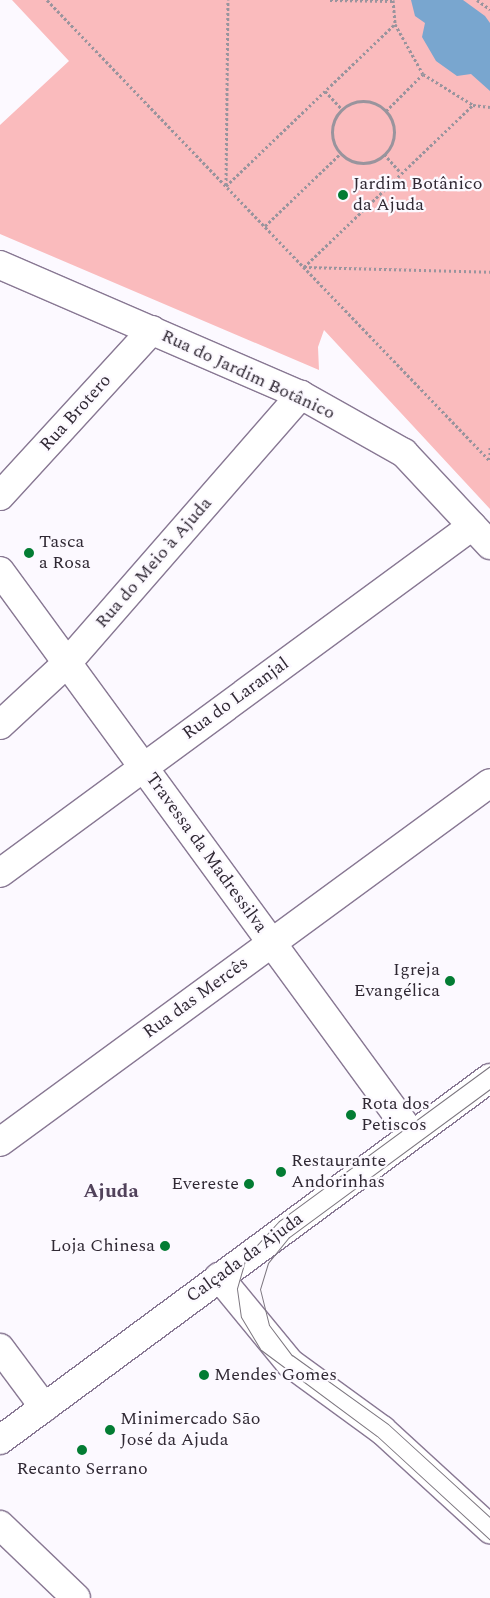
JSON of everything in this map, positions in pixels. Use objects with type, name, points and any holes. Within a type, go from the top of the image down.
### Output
[{"type":"street","name":"Rua do Jardim Botânico","points":[[0,265],[301,395],[404,453],[481,536]]},
{"type":"street","name":"Rua Brotero","points":[[0,496],[152,330]]},
{"type":"street","name":"Rua do Meio à Ajuda","points":[[0,724],[66,663],[301,395]]},
{"type":"street","name":"Rua do Laranjal","points":[[0,873],[143,767],[481,536]]},
{"type":"street","name":"Travessa da Madressilva","points":[[0,571],[412,1135]]},
{"type":"street","name":"Rua das Mercês","points":[[0,1142],[490,783]]},
{"type":"street","name":"Calçada da Ajuda","points":[[0,1440],[490,1078]]},
{"type":"street","points":[[219,1277],[290,1363],[382,1430],[490,1529]]},
{"type":"street","points":[[0,1348],[44,1407]]},
{"type":"street","points":[[0,1525],[76,1598]]},
{"type":"path","points":[[48,0],[490,460]]},
{"type":"path","points":[[226,186],[228,0]]},
{"type":"path","points":[[330,0],[392,1],[394,24],[423,74],[473,105],[490,107]]},
{"type":"path","points":[[477,0],[490,9]]},
{"type":"path","points":[[226,186],[394,24]]},
{"type":"path","points":[[386,110],[423,74]]},
{"type":"path","points":[[324,91],[342,109]]},
{"type":"path","points":[[360,100],[386,110],[394,137],[384,154],[365,164],[340,154],[331,127],[342,109],[360,100]]},
{"type":"path","points":[[304,267],[473,105]]},
{"type":"path","points":[[264,226],[340,154]]},
{"type":"path","points":[[384,154],[401,173]]},
{"type":"path","points":[[304,267],[490,272]]},
{"type":"path","points":[[490,445],[490,460]]},
{"type":"shaded area","name":"Jardim Botânico da Ajuda","points":[[12,0],[490,0],[490,509],[324,330],[318,347],[319,370],[0,234],[0,125],[69,61]]},
{"type":"water","points":[[411,0],[463,0],[485,16],[490,23],[490,91],[471,74],[457,76],[436,61],[422,37],[425,23],[415,16]]},
{"type":"tram line","points":[[490,1066],[279,1221],[246,1257],[237,1289],[241,1317],[261,1350],[377,1436],[490,1540]]},
{"type":"tram line","points":[[490,1089],[289,1237],[268,1263],[260,1289],[269,1325],[292,1355],[388,1424],[490,1517]]},
{"type":"place","name":"Jardim Botânico da Ajuda","points":[[343,195]]},
{"type":"place","name":"Tasca a Rosa","points":[[29,553]]},
{"type":"place","name":"Igreja Evangélica","points":[[450,981]]},
{"type":"place","name":"Rota dos Petiscos","points":[[351,1115]]},
{"type":"place","name":"Restaurante Andorinhas","points":[[281,1172]]},
{"type":"place","name":"Evereste","points":[[249,1184]]},
{"type":"place","name":"Loja Chinesa","points":[[165,1246]]},
{"type":"place","name":"Mendes Gomes","points":[[204,1375]]},
{"type":"place","name":"Minimercado São José da Ajuda","points":[[110,1430]]},
{"type":"place","name":"Recanto Serrano","points":[[82,1450]]},
{"type":"district","name":"Ajuda","points":[[111,1191]]}]
